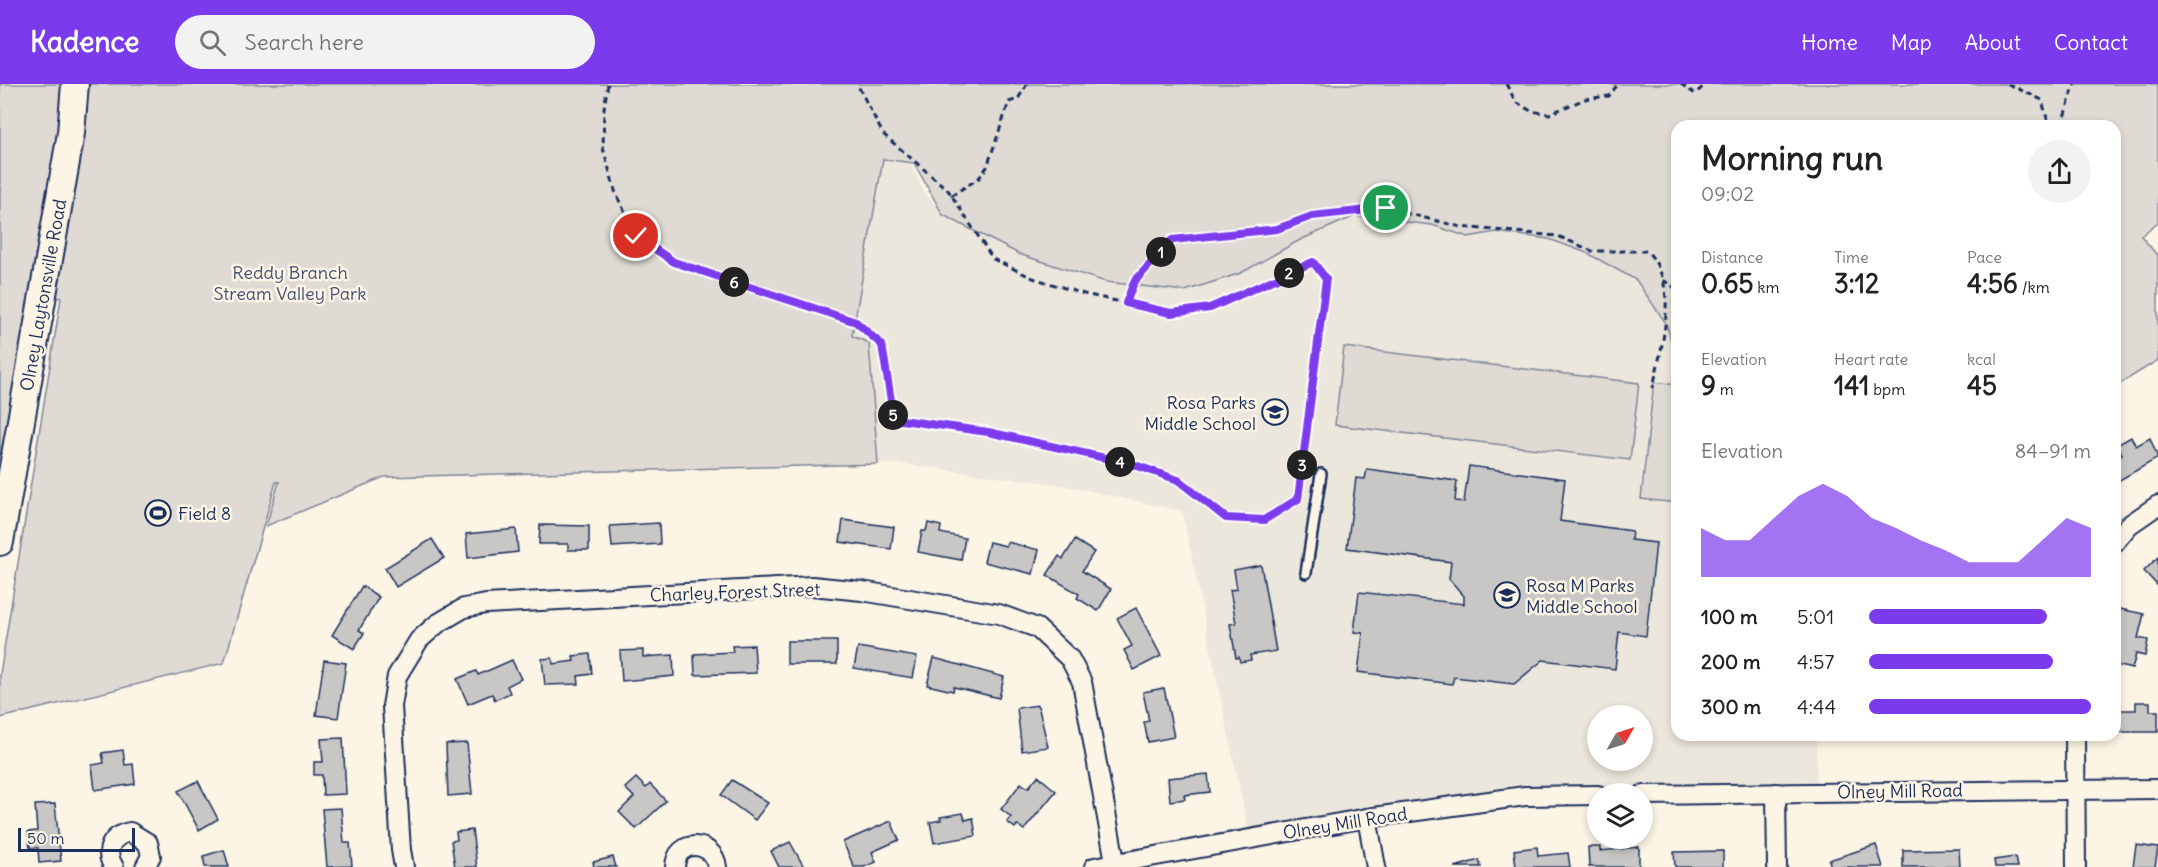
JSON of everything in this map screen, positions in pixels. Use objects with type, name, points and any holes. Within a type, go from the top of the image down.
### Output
[{"type":"main road","name":"Olney Laytonsville Road","points":[[0,542],[70,133],[75,84]]},
{"type":"street","points":[[2121,535],[2129,525],[2158,505]]},
{"type":"street","name":"Charley Forest Street","points":[[404,867],[400,850],[393,690],[410,652],[437,624],[464,608],[486,604],[812,586],[862,591],[999,614],[1037,628],[1070,659],[1082,682],[1115,865]]},
{"type":"street","points":[[2075,741],[2076,867]]},
{"type":"street","name":"Olney Mill Road","points":[[1653,795],[2158,789]]},
{"type":"street","points":[[1776,793],[1777,867]]},
{"type":"street","name":"Olney Mill Road","points":[[1094,867],[1367,818],[1525,796],[1587,795]]},
{"type":"street","points":[[1367,818],[1376,867]]},
{"type":"street","points":[[114,867],[110,861],[109,848],[117,836],[130,832],[143,837],[150,849],[146,867]]},
{"type":"street","points":[[675,867],[678,855],[695,845],[709,849],[714,854],[717,867]]},
{"type":"lane","points":[[1306,573],[1320,474]]},
{"type":"path","points":[[608,84],[604,108],[603,148],[616,194],[636,236],[674,262],[856,322],[882,345],[894,419],[988,432],[1132,464],[1178,480],[1226,518],[1264,520],[1298,499],[1326,279],[1313,262],[1210,308],[1171,313],[1084,294],[1033,278],[993,259],[951,196],[883,134],[857,84]]},
{"type":"path","points":[[951,196],[979,178],[987,167],[1010,102],[1018,99],[1027,84]]},
{"type":"path","points":[[1506,84],[1516,102],[1531,111],[1549,114],[1585,99],[1609,96],[1618,84]]},
{"type":"path","points":[[1681,84],[1695,94],[1706,84]]},
{"type":"path","points":[[2008,84],[2042,100],[2047,120]]},
{"type":"path","points":[[2063,120],[2075,84]]},
{"type":"path","points":[[1126,303],[1134,282],[1172,240],[1277,229],[1312,216],[1386,208],[1461,227],[1558,236],[1592,251],[1647,251],[1656,261],[1668,301],[1653,388]]},
{"type":"path","points":[[1661,279],[1671,285]]},
{"type":"shaded area","name":"Rosa Parks Middle School","points":[[891,123],[924,192],[952,220],[1106,282],[1185,290],[1241,273],[1300,240],[1360,214],[1521,228],[1587,253],[1636,280],[1666,323],[1671,340],[1671,741],[1816,741],[1817,792],[1653,793],[1653,783],[1587,783],[1587,795],[1250,839],[1182,511],[1062,485],[902,464],[878,464],[868,343],[701,277]]},
{"type":"green space","points":[[0,84],[62,84],[61,109],[0,475]]},
{"type":"green space","name":"Reddy Branch Stream Valley Park","points":[[75,84],[2158,84],[2158,222],[2141,236],[2158,256],[2158,360],[2121,383],[2121,120],[1671,120],[1671,340],[1666,323],[1636,280],[1587,253],[1549,239],[1496,232],[1468,237],[1432,225],[1355,216],[1300,240],[1241,273],[1185,291],[1106,282],[1019,254],[943,215],[914,163],[883,159],[852,336],[869,343],[878,464],[384,477],[266,526],[279,482],[276,482],[224,663],[0,718],[0,674],[61,298],[44,293]]},
{"type":"green space","points":[[1344,347],[1639,383],[1630,460],[1335,425]]},
{"type":"green space","points":[[1654,382],[1671,384],[1671,502],[1641,499]]},
{"type":"building","points":[[2131,437],[2136,446],[2150,438],[2158,458],[2121,479],[2121,443]]},
{"type":"building","points":[[1469,466],[1565,479],[1560,521],[1632,531],[1631,540],[1656,543],[1646,636],[1619,632],[1615,669],[1543,660],[1514,684],[1454,677],[1452,684],[1358,672],[1363,633],[1354,632],[1359,592],[1464,604],[1464,596],[1449,579],[1451,562],[1347,548],[1356,478],[1365,479],[1367,469],[1457,481],[1455,501],[1464,502]]},
{"type":"building","points":[[843,520],[894,527],[891,549],[840,542]]},
{"type":"building","points":[[659,523],[660,544],[612,547],[610,526]]},
{"type":"building","points":[[928,523],[941,526],[940,533],[965,538],[961,560],[918,552],[922,531],[926,531]]},
{"type":"building","points":[[540,525],[589,526],[589,550],[568,550],[568,544],[539,544]]},
{"type":"building","points":[[516,529],[518,552],[468,558],[466,534]]},
{"type":"building","points":[[432,539],[444,558],[396,587],[385,568]]},
{"type":"building","points":[[1075,540],[1094,552],[1082,571],[1111,589],[1098,611],[1077,598],[1079,594],[1047,575],[1059,556],[1063,559]]},
{"type":"building","points":[[989,542],[1006,546],[1007,542],[1039,550],[1033,574],[984,562]]},
{"type":"building","points":[[2158,557],[2158,586],[2144,571]]},
{"type":"building","points":[[1261,565],[1276,651],[1250,655],[1251,660],[1240,662],[1239,657],[1236,658],[1230,624],[1236,623],[1230,590],[1237,589],[1234,570]]},
{"type":"building","points":[[362,586],[379,597],[359,630],[364,633],[354,649],[332,635]]},
{"type":"building","points":[[1136,608],[1161,656],[1134,670],[1124,650],[1132,646],[1117,618]]},
{"type":"building","points":[[2121,609],[2144,614],[2138,638],[2148,640],[2145,656],[2136,654],[2132,669],[2121,666]]},
{"type":"building","points":[[787,641],[837,641],[837,664],[787,664]]},
{"type":"building","points":[[754,645],[756,673],[695,675],[694,654],[733,652],[732,646]]},
{"type":"building","points":[[858,647],[917,657],[913,678],[854,668]]},
{"type":"building","points":[[643,650],[643,657],[673,655],[674,676],[622,681],[620,651]]},
{"type":"building","points":[[590,654],[592,674],[578,676],[579,684],[545,685],[542,659],[552,658],[553,664],[574,661],[573,656]]},
{"type":"building","points":[[934,658],[1004,677],[999,698],[954,687],[953,691],[927,685]]},
{"type":"building","points":[[324,660],[346,663],[338,718],[316,715]]},
{"type":"building","points":[[512,660],[521,679],[507,686],[510,693],[495,700],[492,694],[468,704],[457,679],[476,671],[478,675]]},
{"type":"building","points":[[1164,688],[1174,737],[1148,742],[1144,722],[1149,721],[1143,692]]},
{"type":"building","points":[[2136,702],[2150,702],[2150,711],[2158,711],[2158,732],[2121,732],[2121,710],[2136,710]]},
{"type":"building","points":[[1038,705],[1048,747],[1022,751],[1017,708]]},
{"type":"building","points":[[343,738],[346,794],[323,795],[322,775],[314,775],[314,762],[323,762],[321,739]]},
{"type":"building","points":[[467,743],[472,794],[448,796],[446,744]]},
{"type":"building","points":[[123,750],[125,765],[133,764],[135,784],[95,790],[92,765],[104,763],[102,753]]},
{"type":"building","points":[[1208,774],[1210,792],[1184,795],[1185,799],[1170,801],[1168,778]]},
{"type":"building","points":[[1038,776],[1056,791],[1024,830],[1017,825],[1015,828],[1007,822],[1011,817],[1001,809],[1021,783],[1028,788]]},
{"type":"building","points":[[636,778],[646,788],[650,784],[666,801],[636,829],[619,812],[634,797],[625,788]]},
{"type":"building","points":[[732,780],[768,803],[755,820],[721,795]]},
{"type":"building","points":[[198,781],[218,819],[199,830],[178,791]]},
{"type":"building","points":[[55,804],[61,861],[39,863],[38,848],[30,848],[28,832],[37,831],[35,805]]},
{"type":"building","points":[[341,808],[344,843],[350,843],[352,866],[327,867],[322,809]]},
{"type":"building","points":[[963,813],[965,820],[973,818],[976,836],[934,843],[930,822],[941,820],[940,817]]},
{"type":"building","points":[[891,821],[899,840],[872,852],[876,862],[864,867],[854,867],[843,842]]},
{"type":"building","points":[[472,830],[477,867],[455,867],[451,841],[457,840],[456,832]]},
{"type":"building","points":[[790,842],[804,867],[779,867],[771,851]]},
{"type":"building","points":[[1876,845],[1883,867],[1831,867],[1829,860]]},
{"type":"building","points":[[2136,845],[2158,848],[2155,867],[2133,867]]},
{"type":"building","points":[[1537,847],[1538,856],[1568,853],[1570,867],[1516,867],[1514,850]]},
{"type":"building","points":[[1588,849],[1600,849],[1600,851],[1639,849],[1639,867],[1589,867]]},
{"type":"building","points":[[1959,849],[1960,867],[1903,867],[1903,850]]},
{"type":"building","points":[[224,850],[229,867],[205,867],[203,856]]},
{"type":"building","points":[[1723,851],[1723,867],[1675,867],[1674,852]]},
{"type":"building","points":[[613,857],[616,867],[594,867],[593,862]]},
{"type":"building","points":[[2015,857],[2017,867],[1995,867],[1994,860]]},
{"type":"building","points":[[1479,860],[1481,867],[1455,867]]},
{"type":"place","name":"Rosa Parks Middle School","points":[[1275,412]]},
{"type":"place","name":"Field 8","points":[[158,513]]},
{"type":"place","name":"Rosa M Parks Middle School","points":[[1507,595]]},
{"type":"route","points":[[636,236],[674,262],[856,322],[882,345],[894,419],[988,432],[1132,464],[1178,480],[1226,518],[1264,520],[1298,499],[1326,279],[1313,262],[1210,308],[1171,313],[1126,303],[1134,282],[1172,240],[1277,229],[1312,216],[1386,208]]}]
